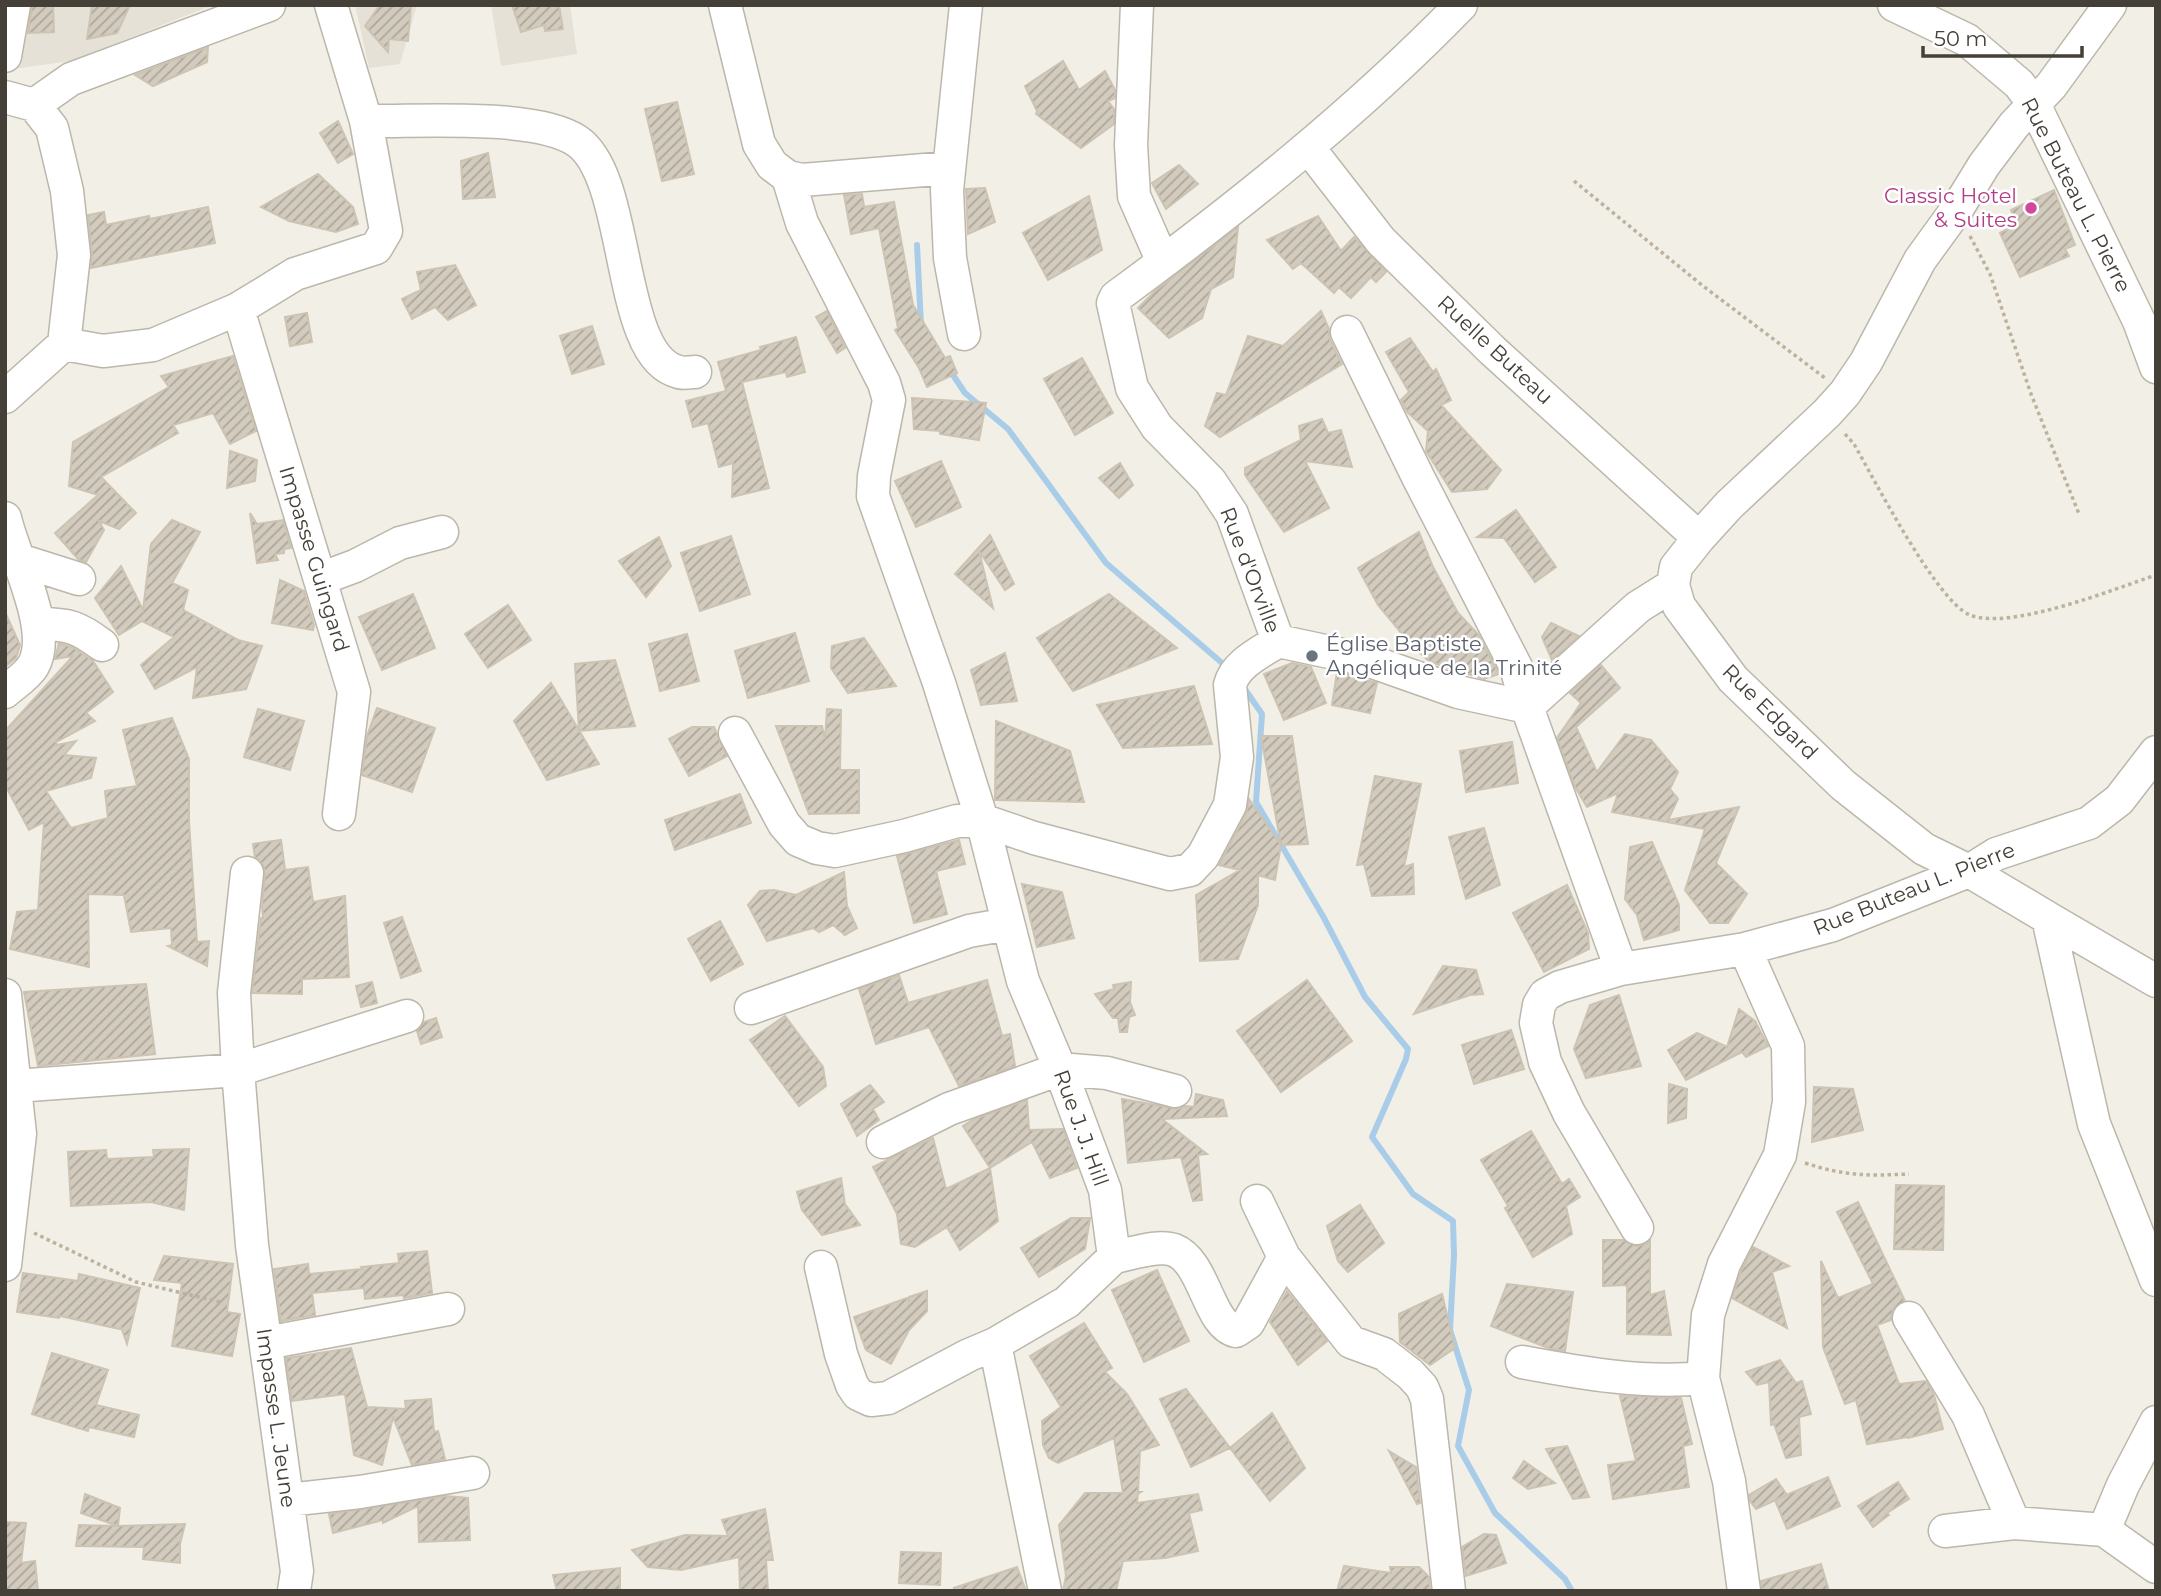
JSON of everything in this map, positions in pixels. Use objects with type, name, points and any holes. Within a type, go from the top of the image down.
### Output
[{"type":"street","points":[[5,56],[15,5]]},
{"type":"street","points":[[5,397],[64,344],[74,255],[67,191],[52,128],[19,101],[269,5]]},
{"type":"street","points":[[64,344],[103,351],[153,345],[238,309],[295,274],[376,248],[386,232],[366,121],[331,5]]},
{"type":"street","points":[[725,5],[759,144],[772,165],[788,177],[802,180],[949,168]]},
{"type":"street","points":[[964,334],[950,258],[947,190],[966,5]]},
{"type":"street","points":[[1137,5],[1131,145],[1135,197],[1164,262]]},
{"type":"street","name":"Rue d'Orville","points":[[982,820],[1034,838],[1170,874],[1190,870],[1203,856],[1230,805],[1237,757],[1230,685],[1235,673],[1278,641],[1232,514],[1209,481],[1157,427],[1132,388],[1113,303],[1116,297],[1308,147],[1426,41],[1461,5]]},
{"type":"street","name":"Rue Buteau L. Pierre","points":[[1894,5],[1967,40],[2019,84],[2035,104],[2139,321],[2156,367]]},
{"type":"street","points":[[1527,707],[1638,607],[1673,585],[1676,567],[1699,538],[1729,505],[1836,403],[1866,362],[1920,260],[1957,209],[1984,165],[2014,125],[2051,86],[2110,5]]},
{"type":"street","points":[[366,121],[514,123],[551,129],[578,141],[598,164],[638,320],[654,355],[678,373],[695,372]]},
{"type":"street","name":"Ruelle Buteau","points":[[1308,147],[1381,241],[1493,351],[1699,538]]},
{"type":"street","name":"Rue J. J. Hill","points":[[788,177],[802,223],[884,383],[889,400],[874,476],[873,496],[939,683],[982,820],[1023,981],[1060,1069],[1105,1190],[1114,1257]]},
{"type":"street","name":"Impasse Guingard","points":[[238,309],[354,692],[339,814]]},
{"type":"street","points":[[1347,332],[1516,667],[1527,707],[1621,969]]},
{"type":"street","points":[[5,518],[39,624],[38,650],[33,666],[5,692]]},
{"type":"street","points":[[320,579],[355,566],[400,542],[442,532]]},
{"type":"street","points":[[19,560],[79,579]]},
{"type":"street","name":"Rue Edgard","points":[[1673,585],[1679,606],[1733,679],[1843,785],[1924,849],[1969,871],[2156,981]]},
{"type":"street","points":[[39,624],[66,624],[102,645]]},
{"type":"street","points":[[1278,641],[1367,660],[1458,692],[1527,707]]},
{"type":"street","points":[[736,733],[784,824],[798,840],[817,848],[835,851],[957,821],[982,820]]},
{"type":"street","name":"Rue Buteau L. Pierre","points":[[1637,1228],[1569,1114],[1545,1062],[1536,1023],[1539,1005],[1545,995],[1560,987],[1621,969],[1745,949],[1833,925],[1969,871],[1996,854],[2089,823],[2119,800],[2156,752]]},
{"type":"street","name":"Impasse L. Jeune","points":[[247,873],[234,993],[238,1070],[252,1245],[298,1571],[294,1591]]},
{"type":"street","points":[[2048,918],[2094,1124],[2156,1280]]},
{"type":"street","points":[[751,1008],[969,931],[1008,924]]},
{"type":"street","points":[[1744,1591],[1729,1481],[1703,1378],[1708,1315],[1724,1264],[1780,1155],[1789,1102],[1788,1046],[1745,949]]},
{"type":"street","points":[[5,995],[20,1134],[5,1265]]},
{"type":"street","points":[[15,1086],[238,1070],[407,1016]]},
{"type":"street","points":[[883,1142],[949,1109],[1060,1069],[1107,1073],[1175,1091]]},
{"type":"street","points":[[1257,1201],[1284,1257],[1352,1342],[1384,1354],[1422,1387],[1427,1399],[1449,1591]]},
{"type":"street","points":[[821,1267],[841,1354],[852,1385],[858,1394],[871,1400],[888,1398],[995,1344],[1067,1302],[1114,1257],[1173,1249],[1182,1255],[1195,1271],[1228,1330],[1236,1331],[1248,1324],[1284,1257]]},
{"type":"street","points":[[266,1343],[448,1309]]},
{"type":"street","points":[[1909,1318],[1968,1415],[2014,1523]]},
{"type":"street","points":[[995,1344],[1045,1591]]},
{"type":"street","points":[[1522,1362],[1588,1374],[1674,1381],[1703,1378]]},
{"type":"street","points":[[2104,1530],[2123,1485],[2156,1422]]},
{"type":"street","points":[[288,1500],[360,1492],[473,1473]]},
{"type":"street","points":[[1945,1531],[2014,1523],[2104,1530],[2156,1567]]},
{"type":"path","points":[[1574,181],[1703,286],[1836,403],[1854,444],[1917,552],[1950,601],[1970,615],[2001,619],[2030,614],[2156,575]]},
{"type":"path","points":[[1957,209],[1990,274],[2031,394],[2079,514]]},
{"type":"path","points":[[1780,1155],[1832,1172],[1854,1176],[1909,1174]]},
{"type":"path","points":[[10,1222],[136,1282],[220,1301]]},
{"type":"shaded area","points":[[5,5],[213,5],[71,61],[5,70]]},
{"type":"shaded area","points":[[355,5],[417,5],[400,64],[369,68]]},
{"type":"shaded area","points":[[491,5],[570,5],[577,54],[501,66]]},
{"type":"building","points":[[32,5],[53,5],[54,32],[28,33]]},
{"type":"building","points":[[92,5],[130,5],[117,33],[87,39]]},
{"type":"building","points":[[380,5],[411,5],[408,41],[389,39],[388,52],[365,26]]},
{"type":"building","points":[[512,5],[559,5],[563,29],[545,31],[544,25],[521,32]]},
{"type":"building","points":[[208,47],[207,62],[153,86],[135,75]]},
{"type":"building","points":[[1063,61],[1079,90],[1105,71],[1115,90],[1115,98],[1108,101],[1114,109],[1114,124],[1081,148],[1036,114],[1025,86]]},
{"type":"building","points":[[677,102],[694,174],[662,181],[645,109]]},
{"type":"building","points":[[338,121],[353,154],[338,163],[320,133]]},
{"type":"building","points":[[488,153],[495,197],[463,199],[461,161]]},
{"type":"building","points":[[1179,165],[1198,184],[1166,209],[1152,183]]},
{"type":"building","points":[[318,174],[353,207],[358,224],[336,232],[289,221],[261,207]]},
{"type":"building","points":[[985,188],[995,222],[968,234],[966,189]]},
{"type":"building","points":[[2054,190],[2075,245],[2065,249],[2069,256],[2020,277],[2000,233],[2017,224],[2011,210]]},
{"type":"building","points":[[862,194],[864,207],[894,202],[913,305],[945,358],[950,356],[957,373],[927,387],[919,368],[895,330],[898,328],[879,228],[851,234],[844,195]]},
{"type":"building","points":[[1089,196],[1102,250],[1048,280],[1023,233]]},
{"type":"building","points":[[208,207],[215,243],[91,268],[88,215],[104,212],[106,225]]},
{"type":"building","points":[[1318,216],[1341,251],[1354,237],[1386,272],[1376,282],[1371,277],[1351,298],[1339,287],[1334,293],[1301,263],[1293,269],[1267,240]]},
{"type":"building","points":[[1238,227],[1233,277],[1211,289],[1202,318],[1169,338],[1138,308],[1156,290]]},
{"type":"building","points":[[455,265],[476,305],[448,320],[435,307],[412,319],[402,299],[421,290],[417,272]]},
{"type":"building","points":[[827,311],[845,348],[837,353],[816,317]]},
{"type":"building","points":[[1321,311],[1329,329],[1330,340],[1342,364],[1220,437],[1205,426],[1217,393],[1226,395],[1248,336],[1283,346]]},
{"type":"building","points":[[307,313],[312,342],[290,346],[285,317]]},
{"type":"building","points":[[592,326],[604,364],[572,374],[560,336]]},
{"type":"building","points":[[796,337],[805,372],[787,377],[786,372],[742,382],[769,488],[732,497],[733,463],[719,467],[708,423],[693,427],[686,401],[726,391],[718,362]]},
{"type":"building","points":[[1410,338],[1433,372],[1436,369],[1451,400],[1441,405],[1501,470],[1487,489],[1452,492],[1426,451],[1428,431],[1407,412],[1401,400],[1409,392],[1386,352]]},
{"type":"building","points":[[233,356],[256,431],[230,444],[213,413],[173,425],[178,433],[101,477],[136,513],[119,529],[99,521],[104,530],[86,562],[79,560],[55,533],[98,495],[69,486],[73,442],[169,387],[161,376]]},
{"type":"building","points":[[1082,358],[1113,413],[1075,435],[1044,379]]},
{"type":"building","points":[[912,398],[986,403],[979,440],[940,434],[940,431],[914,429]]},
{"type":"building","points":[[1322,419],[1328,433],[1341,430],[1352,467],[1305,461],[1329,508],[1284,532],[1245,475],[1245,468],[1301,440],[1299,426]]},
{"type":"building","points":[[230,451],[257,460],[255,481],[227,488]]},
{"type":"building","points":[[941,461],[961,507],[916,527],[895,481]]},
{"type":"building","points":[[1120,463],[1133,485],[1119,498],[1099,478]]},
{"type":"building","points":[[1516,510],[1556,567],[1535,582],[1504,538],[1477,537]]},
{"type":"building","points":[[250,513],[257,524],[283,520],[291,548],[284,549],[284,553],[275,554],[278,560],[257,563]]},
{"type":"building","points":[[172,520],[200,532],[172,583],[188,590],[183,610],[238,640],[262,646],[246,689],[193,698],[197,667],[155,689],[141,665],[174,637],[142,621],[119,635],[95,598],[121,566],[143,610],[151,544]]},
{"type":"building","points":[[1419,532],[1433,567],[1458,613],[1478,634],[1499,674],[1484,679],[1430,662],[1412,646],[1378,605],[1358,568]]},
{"type":"building","points":[[990,535],[1014,584],[1005,590],[979,551],[993,608],[955,574]]},
{"type":"building","points":[[731,536],[750,594],[700,611],[681,553]]},
{"type":"building","points":[[659,537],[671,566],[646,597],[619,561]]},
{"type":"building","points":[[280,580],[304,591],[313,630],[272,623]]},
{"type":"building","points":[[413,594],[435,648],[382,670],[359,617]]},
{"type":"building","points":[[1109,594],[1177,648],[1073,691],[1037,638]]},
{"type":"building","points":[[508,605],[531,640],[488,668],[465,634]]},
{"type":"building","points":[[5,612],[20,645],[16,658],[5,667]]},
{"type":"building","points":[[1551,623],[1579,636],[1552,660],[1542,637]]},
{"type":"building","points":[[795,633],[809,681],[748,698],[735,651]]},
{"type":"building","points":[[687,634],[699,681],[660,691],[649,644]]},
{"type":"building","points":[[864,638],[896,686],[848,693],[831,668],[832,646]]},
{"type":"building","points":[[59,643],[72,647],[93,661],[113,692],[86,713],[95,721],[56,742],[57,745],[76,741],[64,755],[96,758],[91,778],[46,791],[71,828],[108,818],[105,791],[137,786],[123,730],[172,718],[189,759],[189,822],[197,942],[209,941],[207,966],[168,946],[172,945],[171,928],[131,932],[124,895],[88,894],[89,967],[10,949],[17,912],[38,910],[44,822],[29,830],[5,785],[5,731],[73,656],[55,659]]},
{"type":"building","points":[[1005,653],[1017,701],[981,705],[971,670]]},
{"type":"building","points":[[615,660],[635,726],[579,731],[575,664]]},
{"type":"building","points":[[1292,663],[1311,667],[1326,703],[1284,720],[1264,674]]},
{"type":"building","points":[[1601,665],[1620,688],[1576,727],[1597,772],[1625,734],[1651,740],[1678,772],[1670,789],[1678,799],[1668,820],[1739,807],[1716,863],[1747,894],[1728,923],[1710,923],[1685,890],[1705,829],[1612,812],[1618,793],[1587,807],[1575,787],[1557,738],[1581,703],[1570,693]]},
{"type":"building","points":[[1337,672],[1377,683],[1370,713],[1332,705]]},
{"type":"building","points":[[551,683],[599,764],[547,780],[514,721]]},
{"type":"building","points":[[1194,686],[1212,744],[1123,748],[1097,705]]},
{"type":"building","points":[[377,708],[435,728],[412,792],[362,775],[367,736]]},
{"type":"building","points":[[258,709],[304,721],[290,770],[244,757]]},
{"type":"building","points":[[827,709],[841,710],[840,770],[859,770],[859,813],[809,814],[776,726],[822,726],[825,739]]},
{"type":"building","points":[[996,721],[1070,751],[1084,802],[995,800]]},
{"type":"building","points":[[692,727],[714,727],[727,756],[689,776],[669,739]]},
{"type":"building","points":[[1261,736],[1292,736],[1308,844],[1281,845]]},
{"type":"building","points":[[1512,742],[1518,783],[1466,792],[1460,751]]},
{"type":"building","points":[[1375,776],[1421,784],[1404,867],[1413,864],[1414,894],[1372,896],[1364,864],[1357,865]]},
{"type":"building","points":[[740,794],[751,823],[675,850],[665,820]]},
{"type":"building","points":[[1249,799],[1281,845],[1275,880],[1258,875],[1258,905],[1238,959],[1200,961],[1196,895],[1240,870],[1219,865],[1246,814]]},
{"type":"building","points":[[1484,828],[1500,885],[1466,899],[1449,837]]},
{"type":"building","points":[[281,840],[285,870],[308,867],[313,902],[345,896],[349,977],[302,979],[302,994],[252,993],[263,918],[265,875],[263,865],[255,857],[253,844]]},
{"type":"building","points":[[959,840],[965,864],[936,871],[947,914],[914,923],[897,856]]},
{"type":"building","points":[[1652,842],[1679,905],[1679,930],[1644,940],[1637,915],[1625,899],[1630,847]]},
{"type":"building","points":[[844,872],[847,906],[857,928],[845,935],[833,925],[819,932],[813,928],[767,941],[748,905],[760,891],[774,890],[796,895]]},
{"type":"building","points":[[1022,884],[1062,892],[1074,938],[1037,947]]},
{"type":"building","points":[[1567,885],[1588,933],[1589,949],[1544,972],[1513,913]]},
{"type":"building","points":[[402,917],[421,971],[401,978],[384,923]]},
{"type":"building","points":[[720,921],[743,964],[711,981],[688,939]]},
{"type":"building","points":[[1443,966],[1476,970],[1483,994],[1470,995],[1414,1014]]},
{"type":"building","points":[[899,975],[908,1003],[987,980],[1002,1036],[1010,1034],[1015,1066],[959,1086],[929,1027],[876,1044],[859,989]]},
{"type":"building","points":[[1307,980],[1352,1041],[1281,1092],[1237,1031]]},
{"type":"building","points":[[372,982],[377,1003],[361,1007],[356,986]]},
{"type":"building","points":[[1131,982],[1130,1002],[1135,1015],[1129,1017],[1127,1032],[1120,1032],[1118,1018],[1113,1018],[1095,994],[1114,989],[1113,985]]},
{"type":"building","points":[[146,984],[155,1054],[38,1066],[24,992]]},
{"type":"building","points":[[1619,995],[1641,1066],[1586,1078],[1574,1049],[1590,1005]]},
{"type":"building","points":[[1739,1009],[1755,1021],[1768,1046],[1746,1057],[1742,1052],[1686,1080],[1668,1050],[1697,1033],[1727,1047]]},
{"type":"building","points":[[785,1016],[823,1067],[826,1086],[799,1106],[750,1040]]},
{"type":"building","points":[[436,1018],[442,1037],[421,1044],[417,1031],[424,1022]]},
{"type":"building","points":[[1511,1030],[1524,1069],[1474,1084],[1462,1045]]},
{"type":"building","points":[[1669,1084],[1687,1089],[1686,1118],[1668,1123]]},
{"type":"building","points":[[870,1085],[884,1102],[873,1109],[879,1120],[857,1136],[841,1104]]},
{"type":"building","points":[[1814,1087],[1853,1089],[1863,1130],[1812,1142]]},
{"type":"building","points":[[1196,1094],[1223,1100],[1227,1116],[1162,1119],[1207,1154],[1198,1155],[1202,1200],[1193,1201],[1181,1157],[1128,1163],[1122,1099],[1179,1109],[1185,1106],[1194,1107]]},
{"type":"building","points":[[1027,1100],[1029,1130],[1063,1129],[1077,1168],[1050,1178],[1032,1142],[990,1168],[963,1126],[974,1119]]},
{"type":"building","points":[[1531,1131],[1562,1184],[1569,1179],[1580,1197],[1566,1206],[1572,1234],[1533,1257],[1481,1160]]},
{"type":"building","points":[[933,1138],[946,1189],[990,1168],[998,1221],[960,1250],[947,1227],[915,1247],[901,1244],[897,1214],[873,1167]]},
{"type":"building","points":[[189,1149],[184,1210],[151,1202],[71,1206],[68,1152],[106,1150],[107,1159],[154,1157],[153,1150]]},
{"type":"building","points":[[841,1178],[845,1204],[860,1225],[822,1235],[802,1210],[797,1192]]},
{"type":"building","points":[[1896,1185],[1944,1186],[1943,1250],[1894,1249]]},
{"type":"building","points":[[1858,1202],[1905,1301],[1893,1309],[1891,1320],[1877,1325],[1899,1384],[1926,1381],[1934,1395],[1943,1429],[1867,1444],[1856,1400],[1845,1404],[1823,1347],[1821,1261],[1838,1298],[1873,1284],[1837,1212]]},
{"type":"building","points":[[1360,1205],[1384,1243],[1348,1272],[1338,1261],[1327,1226]]},
{"type":"building","points":[[1071,1218],[1090,1218],[1085,1249],[1039,1277],[1021,1248]]},
{"type":"building","points":[[1603,1240],[1624,1240],[1637,1246],[1650,1240],[1650,1295],[1664,1291],[1671,1335],[1627,1334],[1627,1285],[1603,1286]]},
{"type":"building","points":[[1753,1247],[1789,1266],[1772,1272],[1787,1328],[1732,1298]]},
{"type":"building","points":[[427,1251],[432,1293],[404,1298],[403,1295],[365,1299],[364,1288],[312,1293],[315,1315],[281,1321],[274,1269],[308,1264],[309,1274],[362,1269],[361,1267],[399,1263],[398,1254]]},
{"type":"building","points":[[164,1256],[233,1264],[227,1312],[240,1314],[232,1356],[172,1346],[182,1283],[154,1280]]},
{"type":"building","points":[[1157,1270],[1189,1341],[1144,1362],[1112,1290]]},
{"type":"building","points":[[23,1273],[78,1281],[79,1274],[140,1288],[127,1344],[121,1327],[120,1329],[60,1316],[17,1312]]},
{"type":"building","points":[[1507,1284],[1573,1292],[1565,1351],[1551,1349],[1491,1326]]},
{"type":"building","points":[[927,1291],[927,1311],[909,1330],[891,1364],[866,1350],[854,1317],[907,1298],[909,1301],[909,1297]]},
{"type":"building","points":[[1287,1291],[1327,1341],[1298,1365],[1270,1322]]},
{"type":"building","points":[[1442,1294],[1455,1348],[1430,1365],[1400,1342],[1399,1314]]},
{"type":"building","points":[[1084,1323],[1112,1368],[1105,1372],[1127,1394],[1159,1445],[1140,1451],[1138,1492],[1141,1492],[1138,1494],[1137,1503],[1198,1494],[1202,1510],[1189,1513],[1198,1551],[1165,1558],[1123,1561],[1116,1591],[1063,1591],[1066,1576],[1059,1525],[1085,1493],[1123,1493],[1114,1438],[1058,1463],[1049,1458],[1043,1445],[1042,1421],[1061,1407],[1030,1356]]},
{"type":"building","points":[[351,1348],[367,1407],[406,1409],[405,1401],[431,1399],[434,1432],[438,1431],[445,1459],[412,1465],[393,1417],[382,1465],[354,1455],[345,1394],[292,1401],[286,1358]]},
{"type":"building","points":[[52,1353],[108,1370],[96,1405],[139,1415],[134,1437],[89,1427],[88,1431],[32,1414]]},
{"type":"building","points":[[1780,1360],[1796,1383],[1802,1381],[1811,1414],[1799,1417],[1801,1455],[1786,1458],[1774,1424],[1771,1425],[1769,1382],[1757,1385],[1746,1372]]},
{"type":"building","points":[[1186,1389],[1230,1448],[1191,1467],[1160,1399]]},
{"type":"building","points":[[1620,1396],[1681,1398],[1692,1444],[1683,1446],[1689,1487],[1613,1499],[1608,1465],[1636,1461]]},
{"type":"building","points":[[1272,1413],[1305,1468],[1270,1501],[1230,1448]]},
{"type":"building","points":[[1567,1446],[1589,1497],[1573,1499],[1546,1449]]},
{"type":"building","points":[[1389,1451],[1416,1467],[1420,1503],[1417,1504]]},
{"type":"building","points":[[1524,1461],[1555,1483],[1528,1489],[1513,1478]]},
{"type":"building","points":[[1828,1477],[1840,1506],[1787,1529],[1775,1500]]},
{"type":"building","points":[[1776,1479],[1787,1495],[1756,1509],[1749,1495]]},
{"type":"building","points":[[1898,1482],[1909,1499],[1887,1513],[1889,1515],[1873,1527],[1858,1506]]},
{"type":"building","points":[[85,1494],[120,1508],[118,1526],[81,1513]]},
{"type":"building","points":[[445,1496],[468,1498],[470,1540],[419,1542],[418,1506],[383,1523],[383,1520],[333,1533],[329,1514]]},
{"type":"building","points":[[765,1509],[773,1560],[766,1560],[768,1591],[740,1591],[739,1557],[681,1570],[648,1567],[632,1550],[685,1535],[728,1536],[722,1520]]},
{"type":"building","points":[[5,1522],[26,1523],[21,1563],[35,1561],[38,1591],[5,1591]]},
{"type":"building","points":[[185,1524],[180,1544],[180,1563],[143,1559],[144,1547],[76,1546],[79,1525]]},
{"type":"building","points":[[1484,1534],[1496,1535],[1506,1563],[1466,1576],[1462,1547]]},
{"type":"building","points":[[901,1552],[941,1553],[940,1585],[899,1583]]},
{"type":"building","points":[[1821,1564],[1829,1591],[1762,1591],[1761,1581]]},
{"type":"building","points":[[1344,1566],[1391,1573],[1390,1567],[1419,1567],[1429,1577],[1430,1591],[1337,1591]]},
{"type":"building","points":[[1017,1567],[1026,1591],[955,1591],[954,1588]]},
{"type":"building","points":[[620,1568],[620,1591],[557,1591],[553,1575]]},
{"type":"waterway","points":[[917,245],[921,325]]},
{"type":"waterway","points":[[949,369],[965,393],[1008,429],[1106,563],[1229,669]]},
{"type":"waterway","points":[[1242,685],[1262,714],[1256,802],[1324,918],[1365,997],[1408,1049],[1372,1137],[1413,1194],[1453,1221],[1450,1330],[1469,1390],[1458,1446],[1495,1513],[1565,1579],[1572,1591]]},
{"type":"place","name":"Classic Hotel & Suites","points":[[2031,208]]},
{"type":"place","name":"Église Baptiste Angélique de la Trinité","points":[[1312,656]]}]
